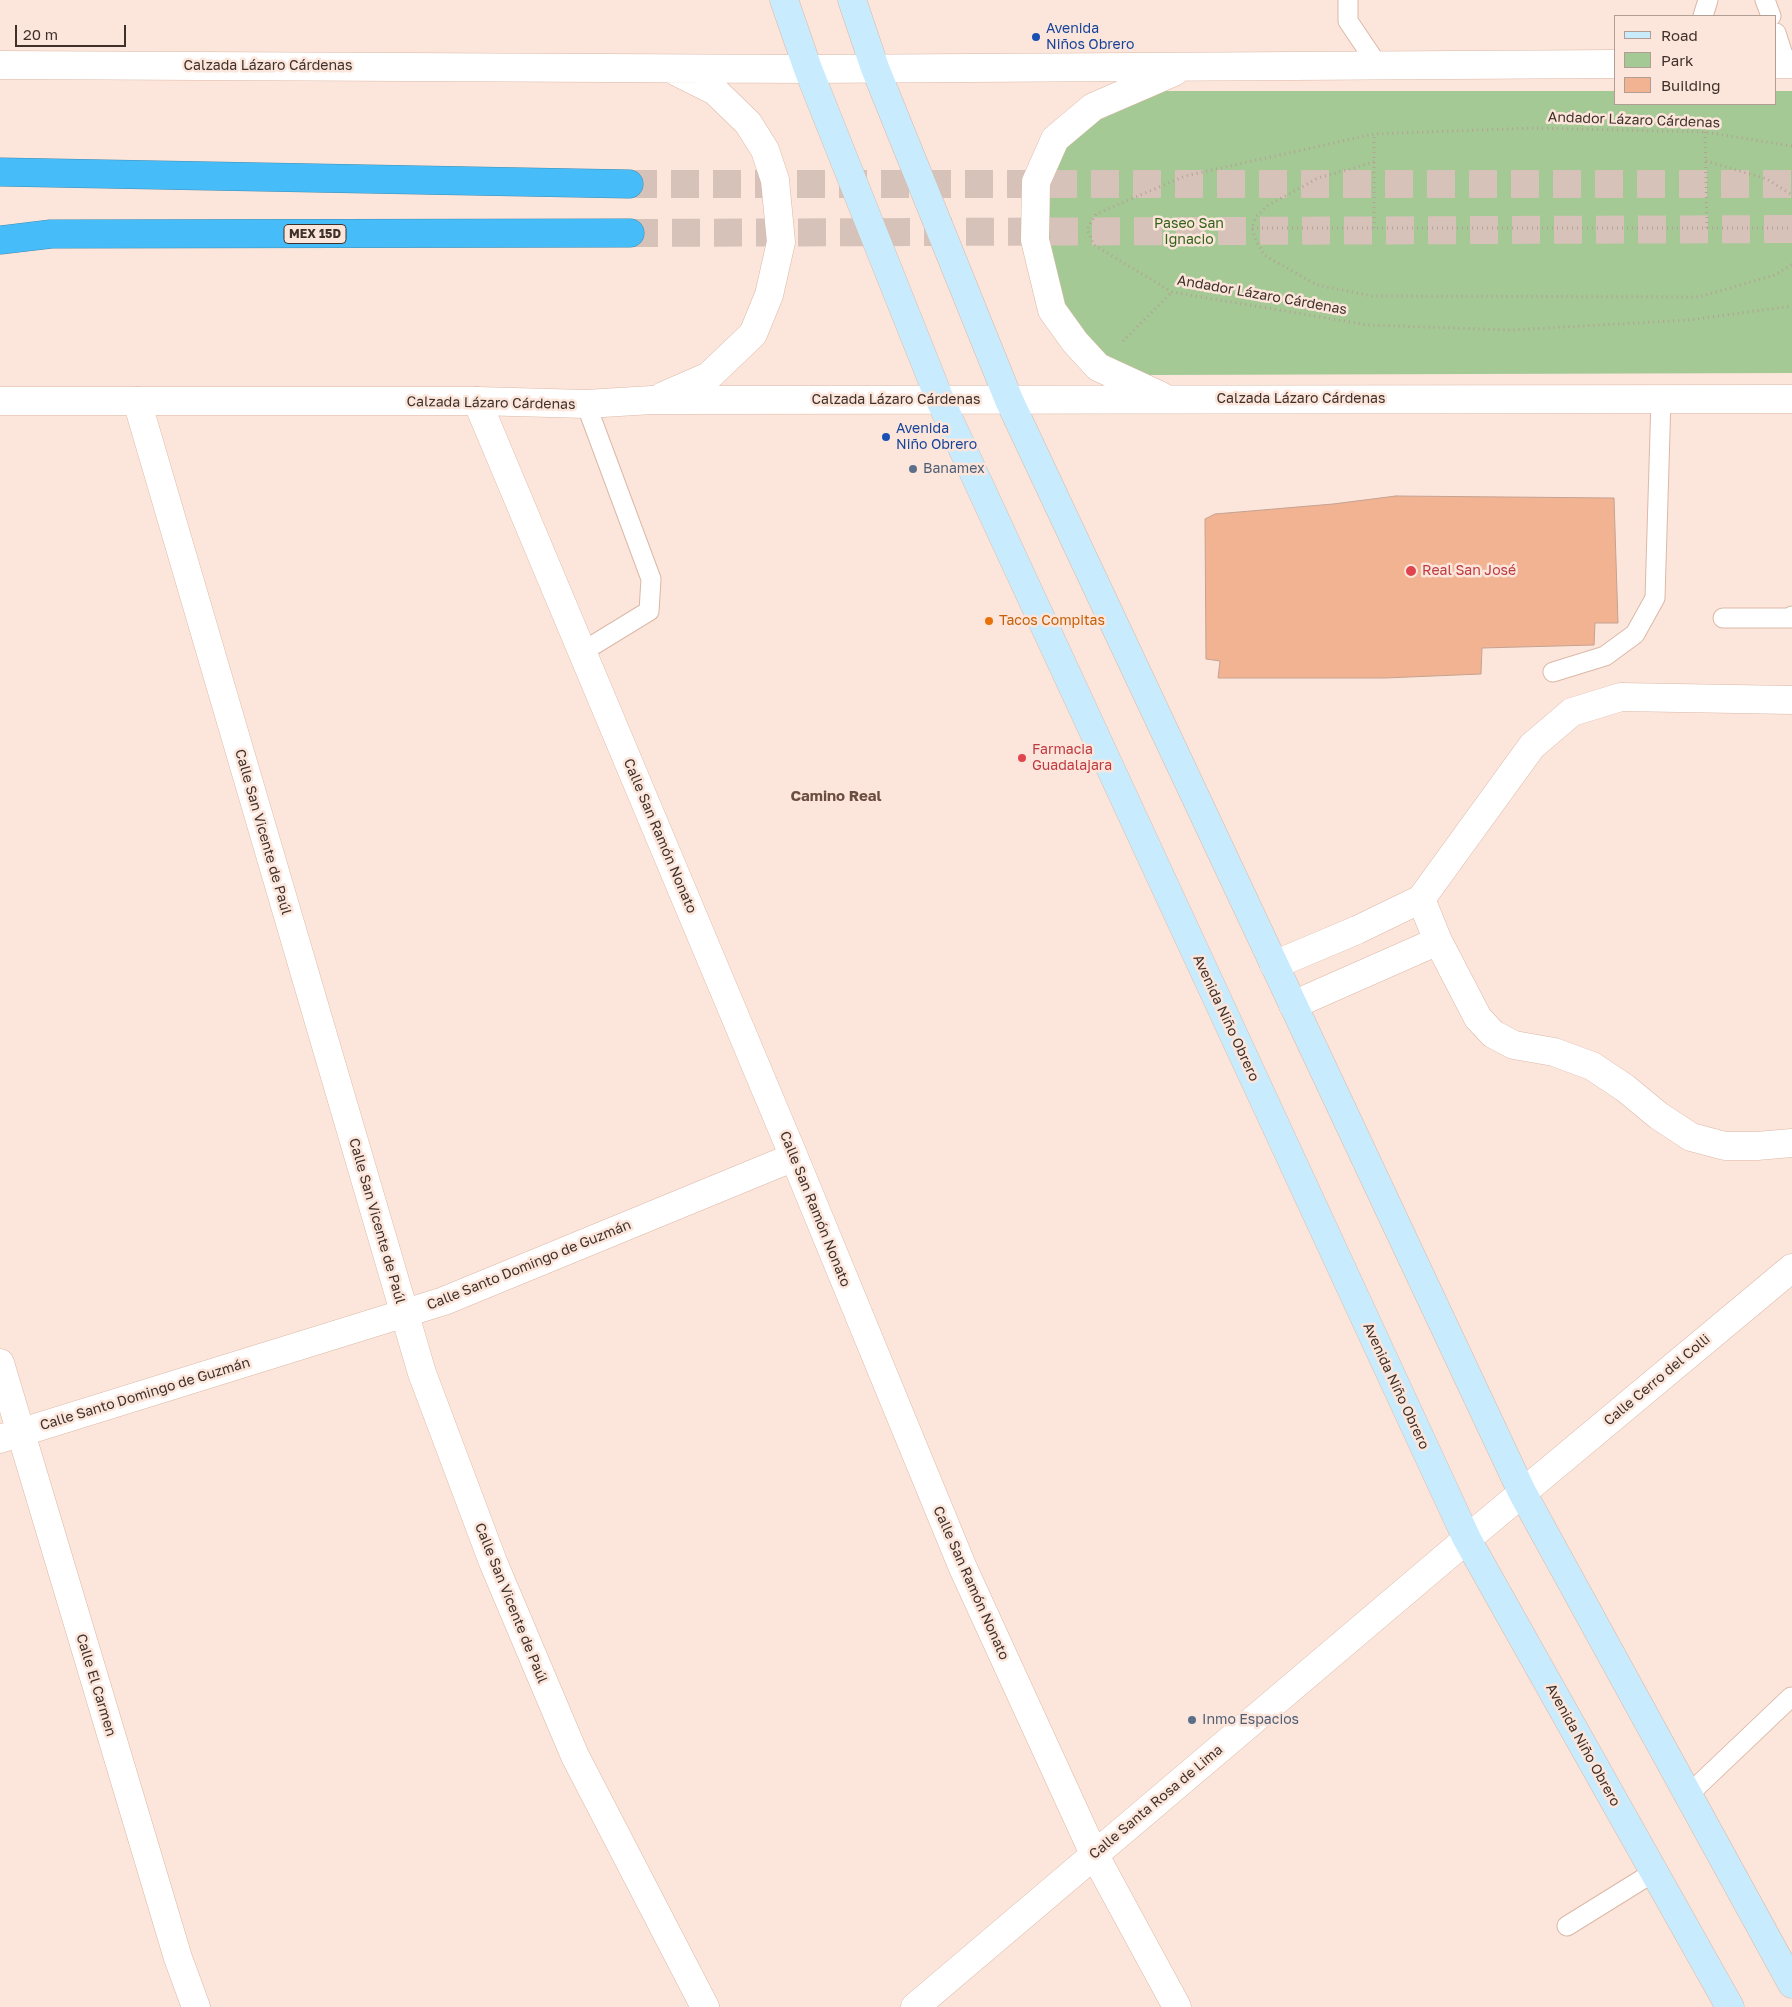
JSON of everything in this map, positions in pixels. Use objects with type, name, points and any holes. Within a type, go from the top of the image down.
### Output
[{"type":"highway","points":[[0,172],[629,184]]},
{"type":"highway","name":"MEX 15D","points":[[0,240],[51,234],[630,233]]},
{"type":"main road","name":"Avenida Niño Obrero","points":[[784,0],[808,69],[940,400],[1467,1538],[1730,2007]]},
{"type":"main road","points":[[852,0],[875,68],[1009,400],[1522,1492],[1792,1984]]},
{"type":"street","name":"Calzada Lázaro Cárdenas","points":[[0,65],[808,69],[1379,67],[1614,64]]},
{"type":"street","points":[[652,400],[708,376],[753,334],[768,296],[781,242],[775,180],[765,150],[748,123],[715,91],[668,68]]},
{"type":"street","points":[[1169,400],[1098,367],[1052,310],[1035,240],[1036,182],[1055,139],[1093,107],[1184,68]]},
{"type":"street","name":"Calzada Lázaro Cárdenas","points":[[0,401],[477,401],[586,404],[652,400],[1792,399]]},
{"type":"street","name":"Calle San Ramón Nonato","points":[[477,401],[794,1157],[963,1568],[1094,1854],[1176,2007]]},
{"type":"street","name":"Calle San Vicente de Paúl","points":[[137,402],[422,1373],[493,1562],[575,1756],[705,2007]]},
{"type":"street","points":[[1274,965],[1357,930],[1421,899],[1532,746],[1572,712],[1621,697],[1792,700]]},
{"type":"street","points":[[1421,899],[1438,941],[1478,1018],[1493,1034],[1514,1045],[1554,1052],[1592,1066],[1625,1088],[1659,1116],[1691,1137],[1725,1146],[1792,1143]]},
{"type":"street","points":[[1293,1005],[1438,941]]},
{"type":"street","name":"Calle Santo Domingo de Guzmán","points":[[10,1436],[444,1301],[794,1157]]},
{"type":"street","name":"Calle Cerro del Colli","points":[[1467,1538],[1792,1268]]},
{"type":"street","name":"Calle El Carmen","points":[[0,1363],[10,1436],[178,1958],[196,2007]]},
{"type":"street","name":"Calle Santa Rosa de Lima","points":[[915,2007],[1467,1538]]},
{"type":"lane","points":[[1348,0],[1348,21],[1379,67]]},
{"type":"lane","points":[[1703,15],[1708,0]]},
{"type":"lane","points":[[1765,0],[1770,15]]},
{"type":"lane","points":[[1777,37],[1784,64]]},
{"type":"lane","points":[[1553,672],[1605,656],[1635,634],[1655,598],[1662,398]]},
{"type":"lane","points":[[582,652],[649,611],[651,579],[586,404]]},
{"type":"lane","points":[[1723,618],[1791,618],[1792,616]]},
{"type":"lane","points":[[1688,1795],[1791,1697]]},
{"type":"lane","points":[[1567,1926],[1654,1872]]},
{"type":"path","name":"Andador Lázaro Cárdenas","points":[[1792,146],[1705,132],[1533,128],[1374,134],[1185,176],[1096,214],[1088,228],[1094,245],[1172,292],[1368,325],[1511,330],[1688,320],[1792,306]]},
{"type":"path","points":[[1705,132],[1706,228]]},
{"type":"path","points":[[1374,134],[1374,228]]},
{"type":"path","points":[[1706,160],[1767,179],[1792,195]]},
{"type":"path","points":[[1374,162],[1318,178],[1267,206],[1255,218],[1252,228],[1264,255],[1317,285],[1372,296],[1699,297],[1775,275],[1792,264]]},
{"type":"path","points":[[1252,228],[1792,228]]},
{"type":"path","points":[[1122,342],[1172,292]]},
{"type":"green space","name":"Paseo San Ignacio","points":[[1150,91],[1614,91],[1614,105],[1777,105],[1777,91],[1792,91],[1792,373],[1148,375],[1097,351],[1059,303],[1045,246],[1046,188],[1069,143],[1104,113]]},
{"type":"building","name":"Real San José","points":[[1396,496],[1614,498],[1618,623],[1595,623],[1594,645],[1482,648],[1481,674],[1385,678],[1218,678],[1220,661],[1206,659],[1205,519],[1215,514],[1333,504]]},
{"type":"tunnel","points":[[629,184],[1792,184]]},
{"type":"tunnel","points":[[630,233],[1792,229]]},
{"type":"place","name":"Avenida Niños Obrero","points":[[1036,37]]},
{"type":"place","name":"Avenida Niño Obrero","points":[[886,437]]},
{"type":"place","name":"Banamex","points":[[913,469]]},
{"type":"place","name":"Real San José","points":[[1411,571]]},
{"type":"place","name":"Tacos Compitas","points":[[989,621]]},
{"type":"place","name":"Farmacia Guadalajara","points":[[1022,758]]},
{"type":"place","name":"Inmo Espacios","points":[[1192,1720]]},
{"type":"district","name":"Camino Real","points":[[836,796]]}]
